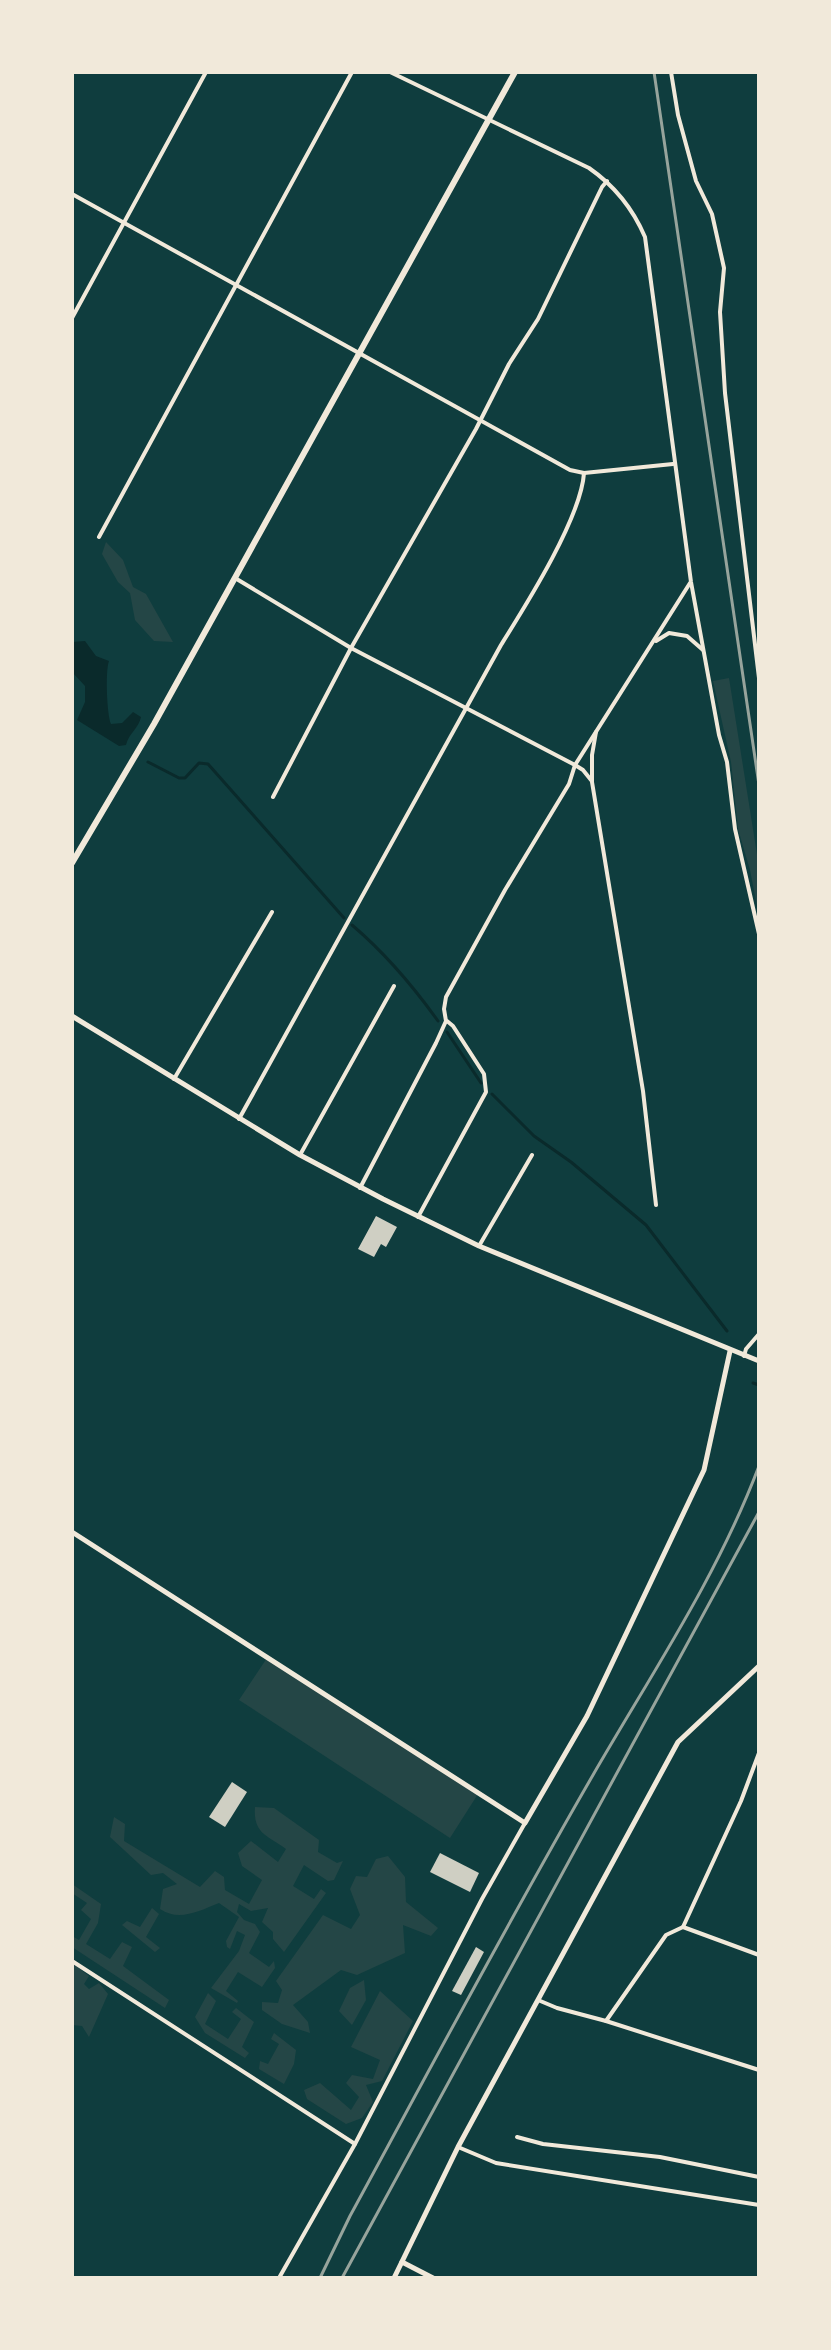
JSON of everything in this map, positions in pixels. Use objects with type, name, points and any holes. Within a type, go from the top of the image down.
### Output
[{"type":"main road","points":[[72,863],[154,724],[515,72]]},
{"type":"street","points":[[72,318],[206,72]]},
{"type":"street","points":[[99,537],[352,72]]},
{"type":"street","points":[[390,72],[589,168],[607,181],[636,218],[645,237],[691,582],[719,735],[727,762],[735,829],[759,934]]},
{"type":"street","points":[[671,72],[678,115],[696,181],[712,214],[724,268],[720,312],[725,393],[759,678]]},
{"type":"street","points":[[273,797],[351,648],[509,364],[538,319],[607,181]]},
{"type":"street","points":[[72,194],[570,470],[584,473],[674,463]]},
{"type":"street","points":[[239,1119],[568,524],[580,499],[584,473]]},
{"type":"street","points":[[235,578],[351,648],[575,765],[592,782]]},
{"type":"street","points":[[360,1188],[446,1021],[446,997],[505,890],[569,784],[575,765],[691,582]]},
{"type":"street","points":[[654,643],[669,633],[687,636],[704,651]]},
{"type":"street","points":[[597,730],[592,755],[592,782],[643,1091],[656,1205]]},
{"type":"street","points":[[174,1079],[272,912]]},
{"type":"street","points":[[300,1155],[394,986]]},
{"type":"street","points":[[72,1016],[239,1119],[360,1188],[479,1246],[759,1361]]},
{"type":"street","points":[[418,1217],[486,1092],[484,1074],[453,1026],[446,1021]]},
{"type":"street","points":[[479,1246],[532,1155]]},
{"type":"street","points":[[744,1356],[753,1338],[759,1334]]},
{"type":"street","points":[[279,2278],[355,2144],[482,1899],[587,1716],[708,1459],[730,1351]]},
{"type":"street","points":[[72,1532],[525,1823]]},
{"type":"street","points":[[394,2278],[458,2147],[678,1742],[759,1667]]},
{"type":"street","points":[[606,2021],[666,1935],[683,1927],[741,1801],[759,1753]]},
{"type":"street","points":[[683,1927],[759,1955]]},
{"type":"street","points":[[72,1961],[355,2144]]},
{"type":"street","points":[[538,2000],[759,2070]]},
{"type":"street","points":[[517,2137],[543,2144],[660,2157],[759,2177]]},
{"type":"street","points":[[458,2147],[496,2163],[759,2205]]},
{"type":"street","points":[[402,2262],[433,2278]]},
{"type":"shaded area","points":[[106,542],[123,560],[133,587],[146,594],[173,642],[154,641],[135,620],[130,593],[118,582],[102,554]]},
{"type":"shaded area","points":[[85,641],[96,656],[109,661],[107,693],[111,724],[122,723],[133,712],[141,717],[126,745],[119,746],[77,720],[85,702],[85,686],[72,672],[72,642]]},
{"type":"shaded area","points":[[729,678],[759,867],[759,916],[738,829],[731,762],[713,681]]},
{"type":"shaded area","points":[[267,1658],[478,1794],[450,1838],[239,1700]]},
{"type":"shaded area","points":[[255,1807],[274,1808],[319,1840],[318,1852],[337,1863],[343,1861],[334,1880],[328,1881],[304,1865],[293,1886],[314,1899],[321,1889],[326,1893],[284,1952],[273,1939],[273,1932],[262,1922],[268,1908],[251,1911],[239,1904],[237,1912],[244,1920],[255,1924],[260,1932],[249,1953],[269,1967],[274,1961],[275,1968],[262,1987],[238,1972],[226,1991],[237,2003],[211,1988],[239,1951],[245,1935],[237,1931],[230,1949],[226,1941],[239,1917],[219,1903],[182,1915],[160,1909],[163,1889],[177,1884],[163,1873],[151,1875],[110,1837],[114,1817],[125,1824],[124,1841],[200,1887],[215,1871],[224,1877],[225,1890],[249,1904],[262,1880],[242,1866],[238,1853],[251,1841],[278,1862],[286,1849],[259,1828]]},
{"type":"shaded area","points":[[388,1856],[405,1877],[406,1902],[438,1928],[431,1936],[403,1925],[405,1953],[357,1975],[341,1970],[293,2005],[308,2022],[310,2033],[282,2024],[262,2010],[262,2002],[278,2003],[282,1990],[276,1981],[323,1915],[351,1929],[360,1915],[350,1889],[356,1876],[367,1877],[376,1859]]},
{"type":"shaded area","points":[[72,1884],[101,1904],[98,1923],[86,1944],[110,1959],[122,1942],[132,1947],[123,1966],[169,2000],[165,2008],[72,1947],[72,1936],[79,1940],[91,1919],[81,1910],[87,1903],[72,1893]]},
{"type":"shaded area","points":[[152,1908],[159,1914],[146,1937],[160,1948],[155,1952],[122,1925],[127,1921],[140,1927]]},
{"type":"shaded area","points":[[72,1963],[89,1976],[84,1984],[89,1989],[99,1983],[108,1994],[89,2037],[82,2026],[72,2025]]},
{"type":"shaded area","points":[[364,1980],[366,2000],[352,2025],[339,2011],[350,1988]]},
{"type":"shaded area","points":[[380,1991],[413,2021],[382,2081],[366,2085],[373,2102],[362,2118],[346,2124],[307,2099],[304,2090],[320,2083],[351,2110],[359,2097],[346,2083],[352,2075],[373,2079],[380,2060],[351,2047]]},
{"type":"shaded area","points":[[208,1993],[216,2001],[205,2024],[228,2039],[241,2019],[232,2012],[236,2008],[254,2022],[242,2047],[249,2053],[245,2058],[205,2033],[195,2017]]},
{"type":"shaded area","points":[[274,2033],[296,2050],[294,2064],[284,2084],[259,2069],[260,2061],[268,2064],[279,2044],[271,2039]]},
{"type":"building","points":[[376,1216],[397,1227],[386,1247],[381,1244],[374,1257],[358,1249]]},
{"type":"building","points":[[232,1782],[247,1792],[225,1827],[209,1817]]},
{"type":"building","points":[[440,1853],[479,1873],[470,1892],[430,1872]]},
{"type":"building","points":[[476,1947],[484,1952],[461,1995],[452,1991]]},
{"type":"waterway","points":[[148,762],[179,778],[185,778],[199,763],[208,764],[344,918]]},
{"type":"waterway","points":[[352,925],[398,970],[438,1021]]},
{"type":"waterway","points":[[447,1032],[481,1083]]},
{"type":"waterway","points":[[492,1094],[534,1136],[571,1162],[646,1225],[727,1331]]},
{"type":"waterway","points":[[753,1383],[759,1385]]},
{"type":"railway","points":[[654,72],[759,785]]},
{"type":"railway","points":[[320,2278],[350,2216],[500,1939],[704,1586],[759,1466]]},
{"type":"railway","points":[[342,2278],[759,1512]]}]
